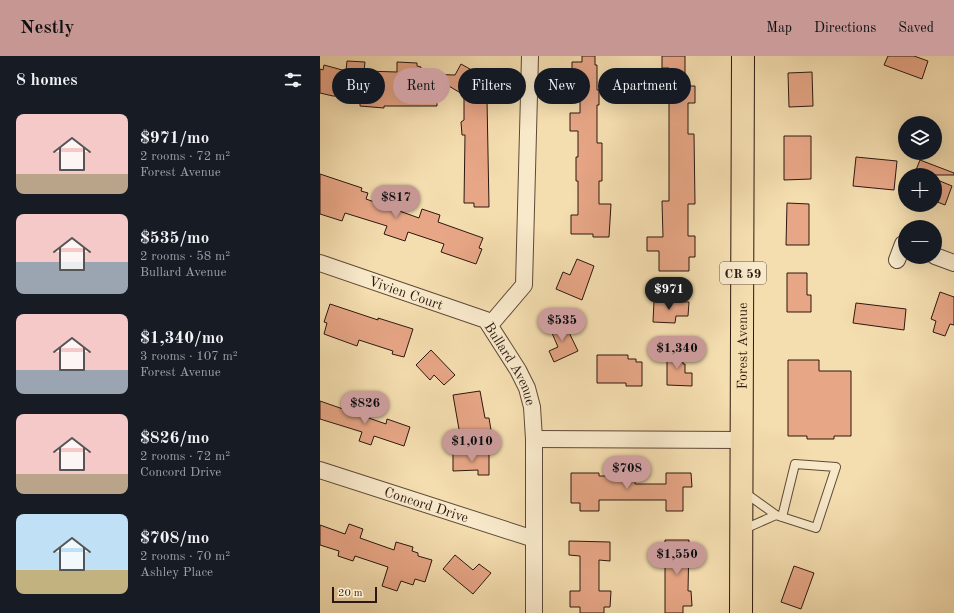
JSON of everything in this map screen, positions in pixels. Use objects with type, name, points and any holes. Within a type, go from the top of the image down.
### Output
[{"type":"main road","name":"Forest Avenue","points":[[741,613],[743,56]]},
{"type":"street","name":"Bullard Avenue","points":[[530,56],[524,285],[490,325],[518,370],[527,388],[532,407],[534,439],[534,613]]},
{"type":"street","points":[[942,259],[954,263]]},
{"type":"street","name":"Vivien Court","points":[[320,263],[486,320],[490,325]]},
{"type":"street","points":[[534,439],[742,440]]},
{"type":"street","name":"Concord Drive","points":[[320,470],[534,539]]},
{"type":"lane","points":[[742,491],[779,516],[816,528],[836,467],[795,464],[779,516]]},
{"type":"lane","points":[[742,530],[779,516]]},
{"type":"building","points":[[582,56],[595,56],[595,65],[597,65],[597,90],[599,105],[597,105],[597,143],[602,143],[602,181],[599,181],[599,204],[611,204],[609,237],[593,237],[593,234],[571,234],[571,215],[578,215],[576,157],[578,157],[578,131],[570,131],[570,113],[580,113],[580,104],[590,104],[590,68],[572,68],[572,62],[582,62]]},
{"type":"building","points":[[662,56],[685,56],[685,68],[662,68]]},
{"type":"building","points":[[888,56],[914,56],[928,61],[922,79],[884,65]]},
{"type":"building","points":[[347,61],[365,62],[364,68],[346,68]]},
{"type":"building","points":[[397,62],[417,63],[417,66],[421,67],[397,68]]},
{"type":"building","points":[[461,64],[468,68],[459,68]]},
{"type":"building","points":[[324,65],[335,68],[332,68],[332,96],[320,93],[320,69],[323,70]]},
{"type":"building","points":[[458,70],[458,91],[450,87],[450,75],[455,75]]},
{"type":"building","points":[[385,72],[393,72],[393,104],[437,104],[437,106],[384,106],[384,108],[360,106],[360,104],[385,104]]},
{"type":"building","points":[[812,72],[813,106],[789,107],[788,73]]},
{"type":"building","points":[[691,86],[695,86],[695,103],[691,103]]},
{"type":"building","points":[[464,104],[487,104],[489,207],[474,207],[474,203],[464,203],[465,135],[462,135],[461,122],[464,120]]},
{"type":"building","points":[[669,104],[688,104],[688,134],[694,134],[695,204],[688,204],[688,236],[695,236],[695,257],[689,257],[689,271],[659,271],[659,251],[647,251],[647,237],[663,237],[662,201],[669,201]]},
{"type":"building","points":[[784,136],[811,136],[811,179],[784,180]]},
{"type":"building","points":[[856,157],[897,161],[894,190],[853,186]]},
{"type":"building","points":[[920,160],[941,168],[917,168]]},
{"type":"building","points":[[942,168],[954,173],[954,175],[942,175]]},
{"type":"building","points":[[320,174],[362,188],[361,191],[368,193],[366,199],[419,218],[422,209],[440,215],[438,222],[483,238],[479,248],[482,249],[476,264],[441,252],[444,244],[408,232],[405,241],[384,234],[387,226],[345,213],[342,221],[320,214]]},
{"type":"building","points":[[942,182],[952,186],[945,205],[942,204]]},
{"type":"building","points":[[787,203],[809,204],[809,245],[786,245]]},
{"type":"building","points":[[577,259],[594,266],[582,300],[556,289],[563,272],[570,275]]},
{"type":"building","points":[[787,273],[807,273],[807,295],[811,295],[811,312],[787,312]]},
{"type":"building","points":[[940,292],[954,297],[954,325],[950,324],[945,336],[933,332],[936,321],[931,319]]},
{"type":"building","points":[[654,301],[689,302],[688,316],[676,316],[675,323],[653,322]]},
{"type":"building","points":[[856,303],[906,309],[904,330],[853,323]]},
{"type":"building","points":[[330,304],[378,320],[378,318],[413,329],[404,357],[392,354],[393,351],[359,340],[357,346],[324,334],[327,323],[324,322]]},
{"type":"building","points":[[563,320],[578,351],[554,362],[549,351],[558,347],[549,326]]},
{"type":"building","points":[[431,350],[455,375],[444,385],[434,375],[430,380],[416,365]]},
{"type":"building","points":[[667,350],[683,350],[683,364],[685,364],[685,373],[692,373],[692,386],[667,385]]},
{"type":"building","points":[[597,355],[628,355],[628,359],[636,359],[636,362],[642,362],[642,386],[626,386],[626,383],[597,383]]},
{"type":"building","points":[[788,360],[819,360],[819,371],[851,371],[851,436],[834,436],[834,439],[807,439],[807,436],[788,436]]},
{"type":"building","points":[[480,391],[485,418],[489,418],[491,430],[460,435],[453,395]]},
{"type":"building","points":[[320,401],[386,424],[387,419],[410,427],[404,446],[374,436],[371,445],[359,441],[362,432],[320,419]]},
{"type":"building","points":[[453,453],[489,453],[489,475],[478,475],[478,470],[453,471]]},
{"type":"building","points":[[571,473],[599,473],[599,476],[635,476],[635,484],[666,484],[666,473],[691,473],[692,487],[683,487],[683,511],[666,511],[666,500],[599,500],[599,511],[580,511],[580,503],[571,503]]},
{"type":"building","points":[[349,524],[363,529],[360,538],[394,550],[396,542],[413,547],[412,551],[418,553],[418,556],[432,560],[425,582],[415,579],[413,585],[401,581],[397,591],[382,586],[388,567],[355,556],[353,561],[338,556],[339,551],[320,545],[320,525],[345,534]]},
{"type":"building","points":[[665,540],[689,540],[688,591],[691,591],[692,606],[683,606],[683,613],[665,613]]},
{"type":"building","points":[[569,541],[610,542],[610,561],[599,560],[599,591],[611,591],[610,607],[604,607],[604,613],[580,613],[580,607],[570,607],[570,591],[580,591],[580,556],[569,555]]},
{"type":"building","points":[[455,555],[473,570],[479,564],[491,573],[473,594],[443,569]]},
{"type":"building","points":[[794,566],[814,573],[801,609],[781,602]]}]
